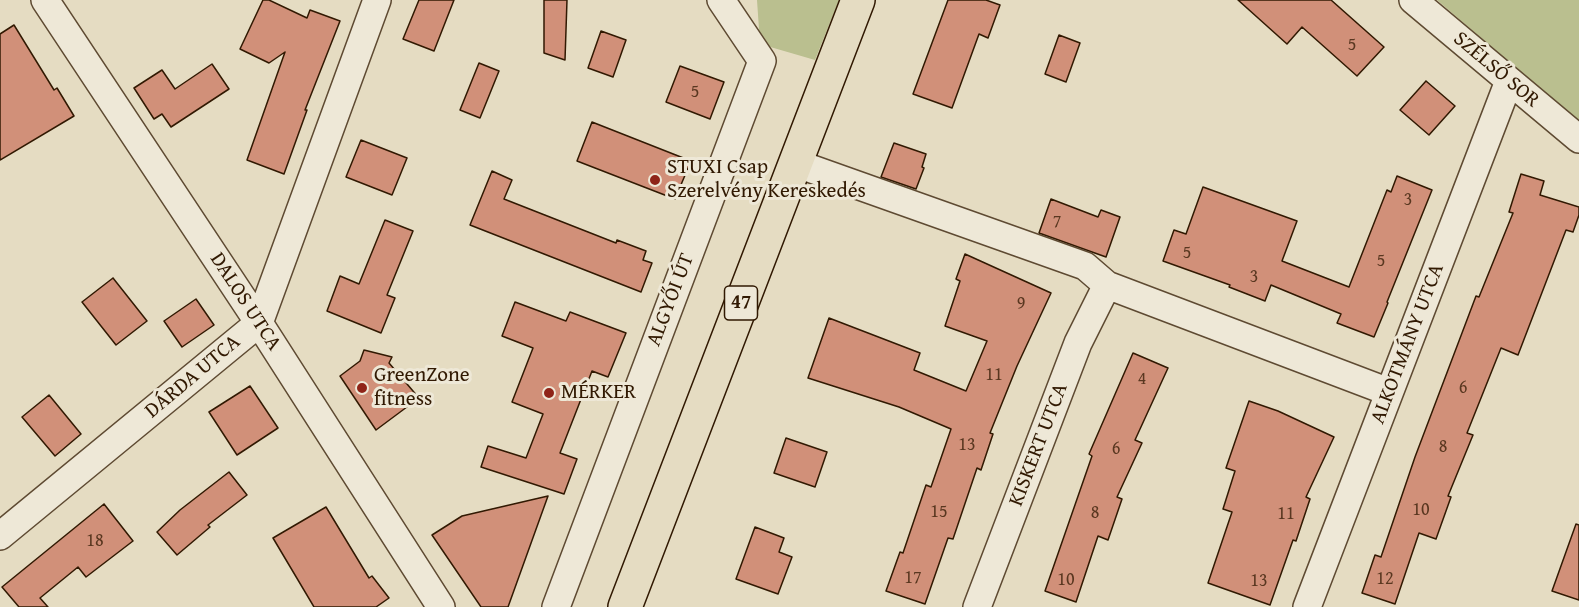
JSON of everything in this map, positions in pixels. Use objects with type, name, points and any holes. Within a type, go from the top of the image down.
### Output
[{"type":"main road","name":"47","points":[[625,607],[858,0]]},
{"type":"street","name":"DALOS UTCA","points":[[45,0],[259,323],[441,607]]},
{"type":"street","name":"DÁRDA UTCA","points":[[0,536],[259,323],[377,0]]},
{"type":"street","name":"ALGYŐI ÚT","points":[[556,607],[762,61],[722,0]]},
{"type":"street","name":"SZÉLSŐ SOR","points":[[1413,0],[1579,139]]},
{"type":"street","name":"ALKOTMÁNY UTCA","points":[[1307,607],[1509,81]]},
{"type":"street","points":[[795,163],[1085,266],[1107,285],[1389,393]]},
{"type":"street","name":"KISKERT UTCA","points":[[977,607],[1078,343],[1107,285]]},
{"type":"green space","points":[[757,0],[839,0],[815,60],[760,44]]},
{"type":"green space","points":[[1437,0],[1579,0],[1579,120],[1508,61]]},
{"type":"building","points":[[263,0],[269,0],[307,18],[310,10],[340,21],[305,110],[307,110],[284,174],[247,160],[285,52],[269,63],[240,49]]},
{"type":"building","points":[[419,0],[454,0],[434,51],[403,39]]},
{"type":"building","points":[[544,0],[567,0],[565,60],[544,53]]},
{"type":"building","points":[[948,0],[986,0],[1000,5],[988,38],[979,34],[952,108],[913,94]]},
{"type":"building","points":[[1238,0],[1331,0],[1384,47],[1357,76],[1302,27],[1287,44]]},
{"type":"building","points":[[14,25],[54,90],[57,88],[74,116],[0,160],[0,34]]},
{"type":"building","points":[[601,31],[626,40],[613,77],[588,68]]},
{"type":"building","points":[[1059,35],[1080,43],[1066,82],[1045,74]]},
{"type":"building","points":[[479,63],[499,71],[480,118],[460,110]]},
{"type":"building","points":[[212,64],[229,89],[171,127],[162,114],[154,119],[134,88],[162,70],[175,89]]},
{"type":"building","points":[[680,66],[724,82],[710,119],[666,102]]},
{"type":"building","points":[[1426,81],[1455,106],[1429,135],[1400,110]]},
{"type":"building","name":"STUXI Csap Szerelvény Kereskedés","points":[[592,122],[691,161],[675,199],[577,161]]},
{"type":"building","points":[[361,140],[407,158],[392,195],[346,177]]},
{"type":"building","points":[[894,143],[926,154],[922,167],[924,168],[916,189],[881,177]]},
{"type":"building","points":[[492,171],[512,180],[504,199],[616,243],[617,240],[646,251],[643,260],[652,263],[641,292],[470,225]]},
{"type":"building","points":[[1521,174],[1544,181],[1540,195],[1579,207],[1579,215],[1573,232],[1566,230],[1518,355],[1501,348],[1467,433],[1473,435],[1448,496],[1451,497],[1436,539],[1419,533],[1395,604],[1362,593],[1375,555],[1381,557],[1415,457],[1476,296],[1479,297],[1513,213],[1509,212]]},
{"type":"building","points":[[1397,176],[1432,190],[1374,337],[1337,323],[1341,314],[1271,285],[1265,301],[1229,287],[1230,285],[1163,261],[1174,230],[1186,234],[1203,187],[1297,221],[1282,261],[1349,287],[1387,190],[1391,192]]},
{"type":"building","points":[[1051,199],[1098,217],[1101,210],[1120,217],[1106,257],[1039,233]]},
{"type":"building","points":[[385,220],[413,231],[387,295],[395,298],[381,333],[327,311],[340,276],[359,284]]},
{"type":"building","points":[[965,254],[1051,293],[1017,366],[990,433],[993,434],[981,470],[977,468],[953,539],[948,538],[925,604],[886,591],[900,552],[903,553],[926,485],[931,487],[951,429],[899,407],[808,378],[829,318],[920,353],[914,370],[966,391],[987,341],[945,326],[960,281],[956,279]]},
{"type":"building","points":[[113,278],[147,321],[116,345],[82,302]]},
{"type":"building","points":[[196,299],[214,325],[182,347],[164,321]]},
{"type":"building","points":[[515,302],[566,321],[570,312],[626,333],[608,377],[592,371],[560,453],[577,459],[564,494],[481,467],[488,446],[526,458],[543,414],[512,402],[533,348],[502,336]]},
{"type":"building","points":[[364,350],[392,357],[389,363],[419,398],[376,430],[340,376],[360,361]]},
{"type":"building","points":[[1133,353],[1168,368],[1135,440],[1142,443],[1117,497],[1122,499],[1108,540],[1098,536],[1076,602],[1045,591],[1092,456],[1089,454]]},
{"type":"building","points":[[250,386],[278,428],[237,455],[209,412]]},
{"type":"building","points":[[49,395],[81,434],[55,456],[22,417]]},
{"type":"building","points":[[1249,401],[1278,411],[1334,437],[1306,497],[1310,499],[1296,541],[1293,540],[1270,605],[1208,583],[1232,512],[1223,509],[1235,471],[1226,468]]},
{"type":"building","points":[[786,438],[827,452],[815,487],[774,473]]},
{"type":"building","points":[[229,472],[247,495],[208,525],[210,527],[177,555],[157,532],[180,510]]},
{"type":"building","points":[[548,496],[508,607],[481,607],[432,535],[462,516]]},
{"type":"building","points":[[104,504],[133,541],[86,577],[78,567],[40,598],[48,607],[19,607],[2,587]]},
{"type":"building","points":[[326,507],[369,578],[372,576],[389,598],[376,607],[314,607],[273,538]]},
{"type":"building","points":[[1576,524],[1579,525],[1579,600],[1552,591]]},
{"type":"building","points":[[755,527],[784,538],[779,552],[792,557],[778,594],[736,579]]},
{"type":"place","name":"STUXI Csap Szerelvény Kereskedés","points":[[655,180]]},
{"type":"place","name":"GreenZone fitness","points":[[362,388]]},
{"type":"place","name":"MÉRKER","points":[[549,393]]}]
